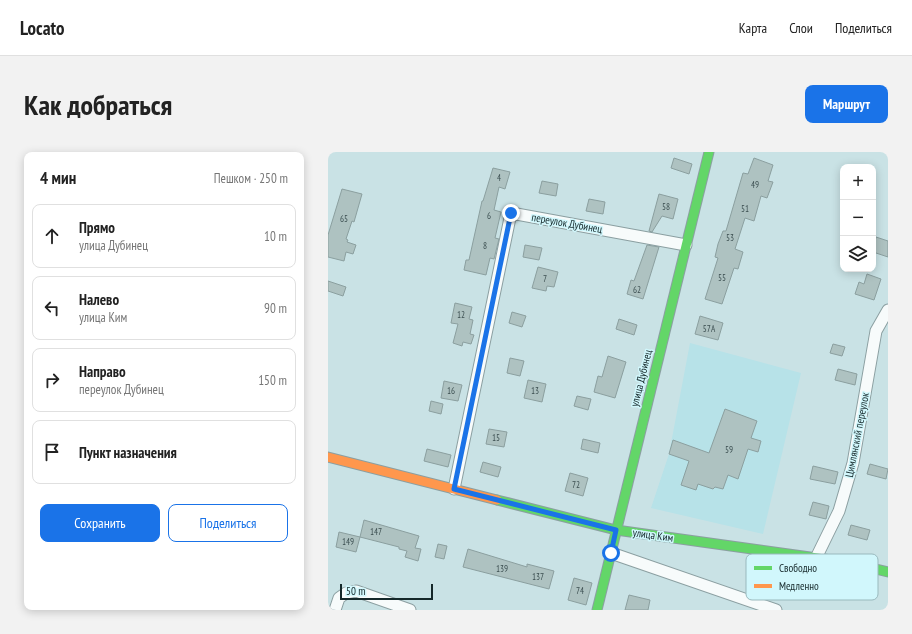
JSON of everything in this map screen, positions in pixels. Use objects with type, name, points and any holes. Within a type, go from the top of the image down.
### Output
[{"type":"street","name":"улица Дубинец","points":[[597,610],[709,152]]},
{"type":"street","name":"переулок Дубинец","points":[[454,489],[511,213],[686,245]]},
{"type":"street","name":"Цимлянский переулок","points":[[818,554],[841,504],[853,463],[876,331],[888,310]]},
{"type":"street","name":"улица Ким","points":[[328,457],[616,530],[787,554]]},
{"type":"street","points":[[611,553],[746,600]]},
{"type":"street","name":"улица Ким","points":[[878,570],[888,572]]},
{"type":"street","points":[[335,610],[339,598],[346,592],[356,590],[410,610]]},
{"type":"street","points":[[747,600],[776,610]]},
{"type":"shaded area","points":[[690,343],[801,373],[763,534],[651,508],[669,454]]},
{"type":"building","points":[[674,158],[692,164],[689,174],[671,168]]},
{"type":"building","points":[[754,158],[773,165],[768,181],[773,182],[767,198],[761,196],[754,221],[745,218],[735,249],[743,252],[738,269],[734,268],[722,304],[705,299],[718,258],[715,257],[718,244],[723,231],[726,231],[743,173],[748,174]]},
{"type":"building","points":[[493,168],[510,172],[505,189],[499,187],[494,210],[501,212],[495,238],[499,239],[494,259],[490,258],[486,275],[464,270],[466,260],[469,260],[482,201]]},
{"type":"building","points":[[542,181],[558,184],[556,196],[539,193]]},
{"type":"building","points":[[342,189],[362,194],[354,222],[352,221],[346,239],[348,240],[347,242],[356,245],[353,254],[346,252],[344,261],[328,257],[328,235]]},
{"type":"building","points":[[659,194],[678,199],[673,219],[662,216],[652,232],[649,231]]},
{"type":"building","points":[[589,199],[605,202],[603,214],[586,211]]},
{"type":"building","points":[[876,237],[888,241],[888,257],[876,253]]},
{"type":"building","points":[[525,245],[542,248],[539,260],[523,257]]},
{"type":"building","points":[[647,245],[659,247],[643,299],[627,294],[631,280],[634,281]]},
{"type":"building","points":[[538,267],[558,272],[554,287],[547,286],[546,291],[532,288]]},
{"type":"building","points":[[867,274],[881,279],[874,300],[855,294],[859,282],[864,284]]},
{"type":"building","points":[[328,281],[346,287],[343,296],[328,291]]},
{"type":"building","points":[[455,303],[472,307],[469,319],[473,320],[470,334],[474,335],[471,344],[463,342],[462,346],[453,343],[458,324],[451,323]]},
{"type":"building","points":[[512,312],[526,316],[522,327],[509,323]]},
{"type":"building","points":[[700,316],[723,323],[718,340],[695,334]]},
{"type":"building","points":[[619,319],[637,325],[634,335],[616,329]]},
{"type":"building","points":[[833,344],[845,347],[842,356],[830,353]]},
{"type":"building","points":[[608,356],[626,362],[615,398],[594,392],[598,376],[602,377]]},
{"type":"building","points":[[510,358],[524,361],[520,376],[507,373]]},
{"type":"building","points":[[838,369],[857,374],[855,385],[835,380]]},
{"type":"building","points":[[528,380],[546,384],[542,402],[524,398]]},
{"type":"building","points":[[444,381],[462,385],[458,401],[441,398]]},
{"type":"building","points":[[577,396],[591,399],[588,410],[574,406]]},
{"type":"building","points":[[431,401],[443,404],[441,414],[429,411]]},
{"type":"building","points":[[725,409],[757,421],[751,438],[761,441],[758,452],[748,449],[738,479],[728,475],[723,489],[715,487],[713,489],[698,484],[696,490],[681,485],[689,461],[669,454],[673,440],[709,453]]},
{"type":"building","points":[[489,429],[507,432],[504,447],[486,444]]},
{"type":"building","points":[[583,439],[600,443],[598,453],[581,449]]},
{"type":"building","points":[[427,449],[451,455],[448,467],[424,461]]},
{"type":"building","points":[[483,462],[501,467],[498,477],[480,472]]},
{"type":"building","points":[[870,464],[888,469],[886,479],[867,474]]},
{"type":"building","points":[[813,466],[838,472],[835,484],[810,479]]},
{"type":"building","points":[[570,473],[588,478],[583,496],[565,491]]},
{"type":"building","points":[[813,502],[829,506],[826,519],[809,515]]},
{"type":"building","points":[[364,520],[419,536],[415,548],[421,549],[418,561],[405,557],[407,551],[399,549],[399,547],[360,537]]},
{"type":"building","points":[[851,525],[870,530],[867,540],[848,535]]},
{"type":"building","points":[[339,532],[360,537],[356,552],[336,547]]},
{"type":"building","points":[[438,544],[447,546],[444,559],[435,557]]},
{"type":"building","points":[[468,549],[527,567],[527,564],[554,571],[549,589],[463,567]]},
{"type":"building","points":[[574,578],[592,583],[586,605],[568,600]]},
{"type":"building","points":[[629,595],[650,600],[648,610],[625,610]]},
{"type":"traffic: fast","points":[[597,610],[709,152]]},
{"type":"traffic: fast","points":[[497,500],[616,530],[788,554]]},
{"type":"traffic: fast","points":[[878,570],[888,572]]},
{"type":"traffic: slow","points":[[328,457],[497,500]]},
{"type":"route","points":[[511,213],[454,489],[616,530],[611,553]]}]
